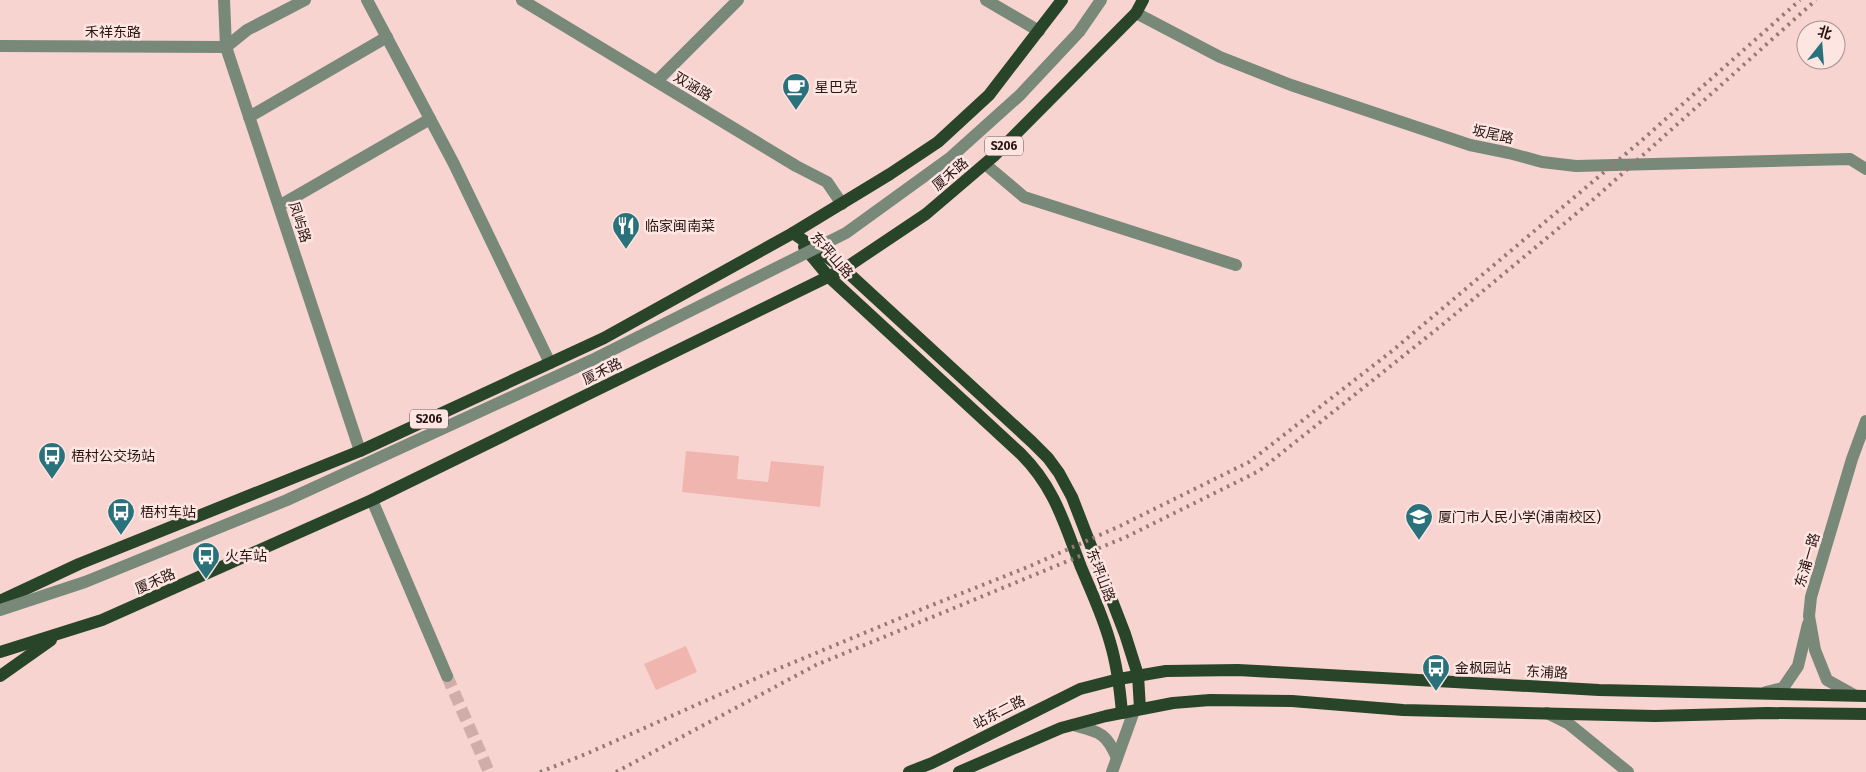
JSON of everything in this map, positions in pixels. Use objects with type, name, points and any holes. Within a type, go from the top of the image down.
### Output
[{"type":"main road","name":"S206","points":[[842,204],[938,142],[989,95],[1062,0]]},
{"type":"main road","name":"厦禾路","points":[[0,652],[102,620],[372,500],[844,269],[926,214],[986,164],[1136,13],[1142,0]]},
{"type":"main road","name":"厦禾路","points":[[0,601],[79,564],[360,451],[604,338],[794,233],[842,204]]},
{"type":"main road","name":"东坪山路","points":[[794,233],[844,269],[1032,442],[1048,458],[1059,473],[1072,497],[1125,634],[1138,675],[1132,711]]},
{"type":"main road","name":"东坪山路","points":[[794,233],[828,276],[1021,454],[1040,475],[1057,504],[1110,640],[1119,679],[1132,711]]},
{"type":"main road","points":[[0,676],[60,634]]},
{"type":"main road","name":"东浦路","points":[[1119,679],[1166,671],[1238,670],[1599,690],[1860,696]]},
{"type":"main road","name":"站东二路","points":[[909,772],[932,763],[1080,689],[1119,679]]},
{"type":"main road","points":[[959,772],[1061,728],[1173,703],[1210,700],[1292,701],[1404,710],[1655,716],[1767,713],[1866,714]]},
{"type":"street","name":"凤屿路","points":[[224,0],[226,47],[360,451]]},
{"type":"street","points":[[226,47],[247,30],[305,0]]},
{"type":"street","points":[[366,0],[454,164],[550,363]]},
{"type":"street","name":"双涵路","points":[[522,0],[796,166],[826,182],[842,204]]},
{"type":"street","points":[[657,81],[738,0]]},
{"type":"street","points":[[986,0],[1039,31]]},
{"type":"street","points":[[0,610],[85,582],[287,500],[592,360],[846,233],[951,157],[1020,95],[1079,32],[1100,0]]},
{"type":"street","name":"坂尾路","points":[[1136,13],[1220,57],[1292,85],[1470,145],[1542,162],[1576,166],[1850,159],[1866,169]]},
{"type":"street","points":[[249,116],[386,37]]},
{"type":"street","name":"禾祥东路","points":[[0,46],[226,47]]},
{"type":"street","points":[[279,206],[430,119]]},
{"type":"street","points":[[986,164],[1024,198],[1236,265]]},
{"type":"street","name":"东浦一路","points":[[1860,696],[1827,680],[1815,650],[1809,616],[1811,597],[1852,459],[1866,421]]},
{"type":"street","points":[[372,500],[447,676]]},
{"type":"street","points":[[1760,693],[1783,688],[1798,666],[1809,616]]},
{"type":"street","name":"东坪山路","points":[[1112,772],[1132,711]]},
{"type":"street","points":[[1545,712],[1569,724],[1628,772]]},
{"type":"street","points":[[1073,725],[1098,732],[1107,739],[1116,758]]},
{"type":"building","points":[[686,451],[739,456],[737,479],[768,482],[771,461],[824,466],[820,507],[682,492]]},
{"type":"building","points":[[686,646],[697,672],[656,690],[644,664]]},
{"type":"tunnel","points":[[447,676],[489,772]]},
{"type":"railway","points":[[540,772],[586,754],[768,673],[1028,567],[1120,526],[1249,462],[1392,351],[1641,141],[1800,0]]},
{"type":"railway","points":[[616,772],[816,665],[1126,537],[1259,471],[1442,325],[1595,198],[1816,0]]},
{"type":"place","name":"星巴克","points":[[796,111]]},
{"type":"place","name":"临家闽南菜","points":[[626,250]]},
{"type":"place","name":"梧村公交场站","points":[[52,480]]},
{"type":"place","name":"梧村车站","points":[[121,536]]},
{"type":"place","name":"厦门市人民小学(浦南校区)","points":[[1419,541]]},
{"type":"place","name":"火车站","points":[[206,580]]},
{"type":"place","name":"金枫园站","points":[[1436,692]]}]
